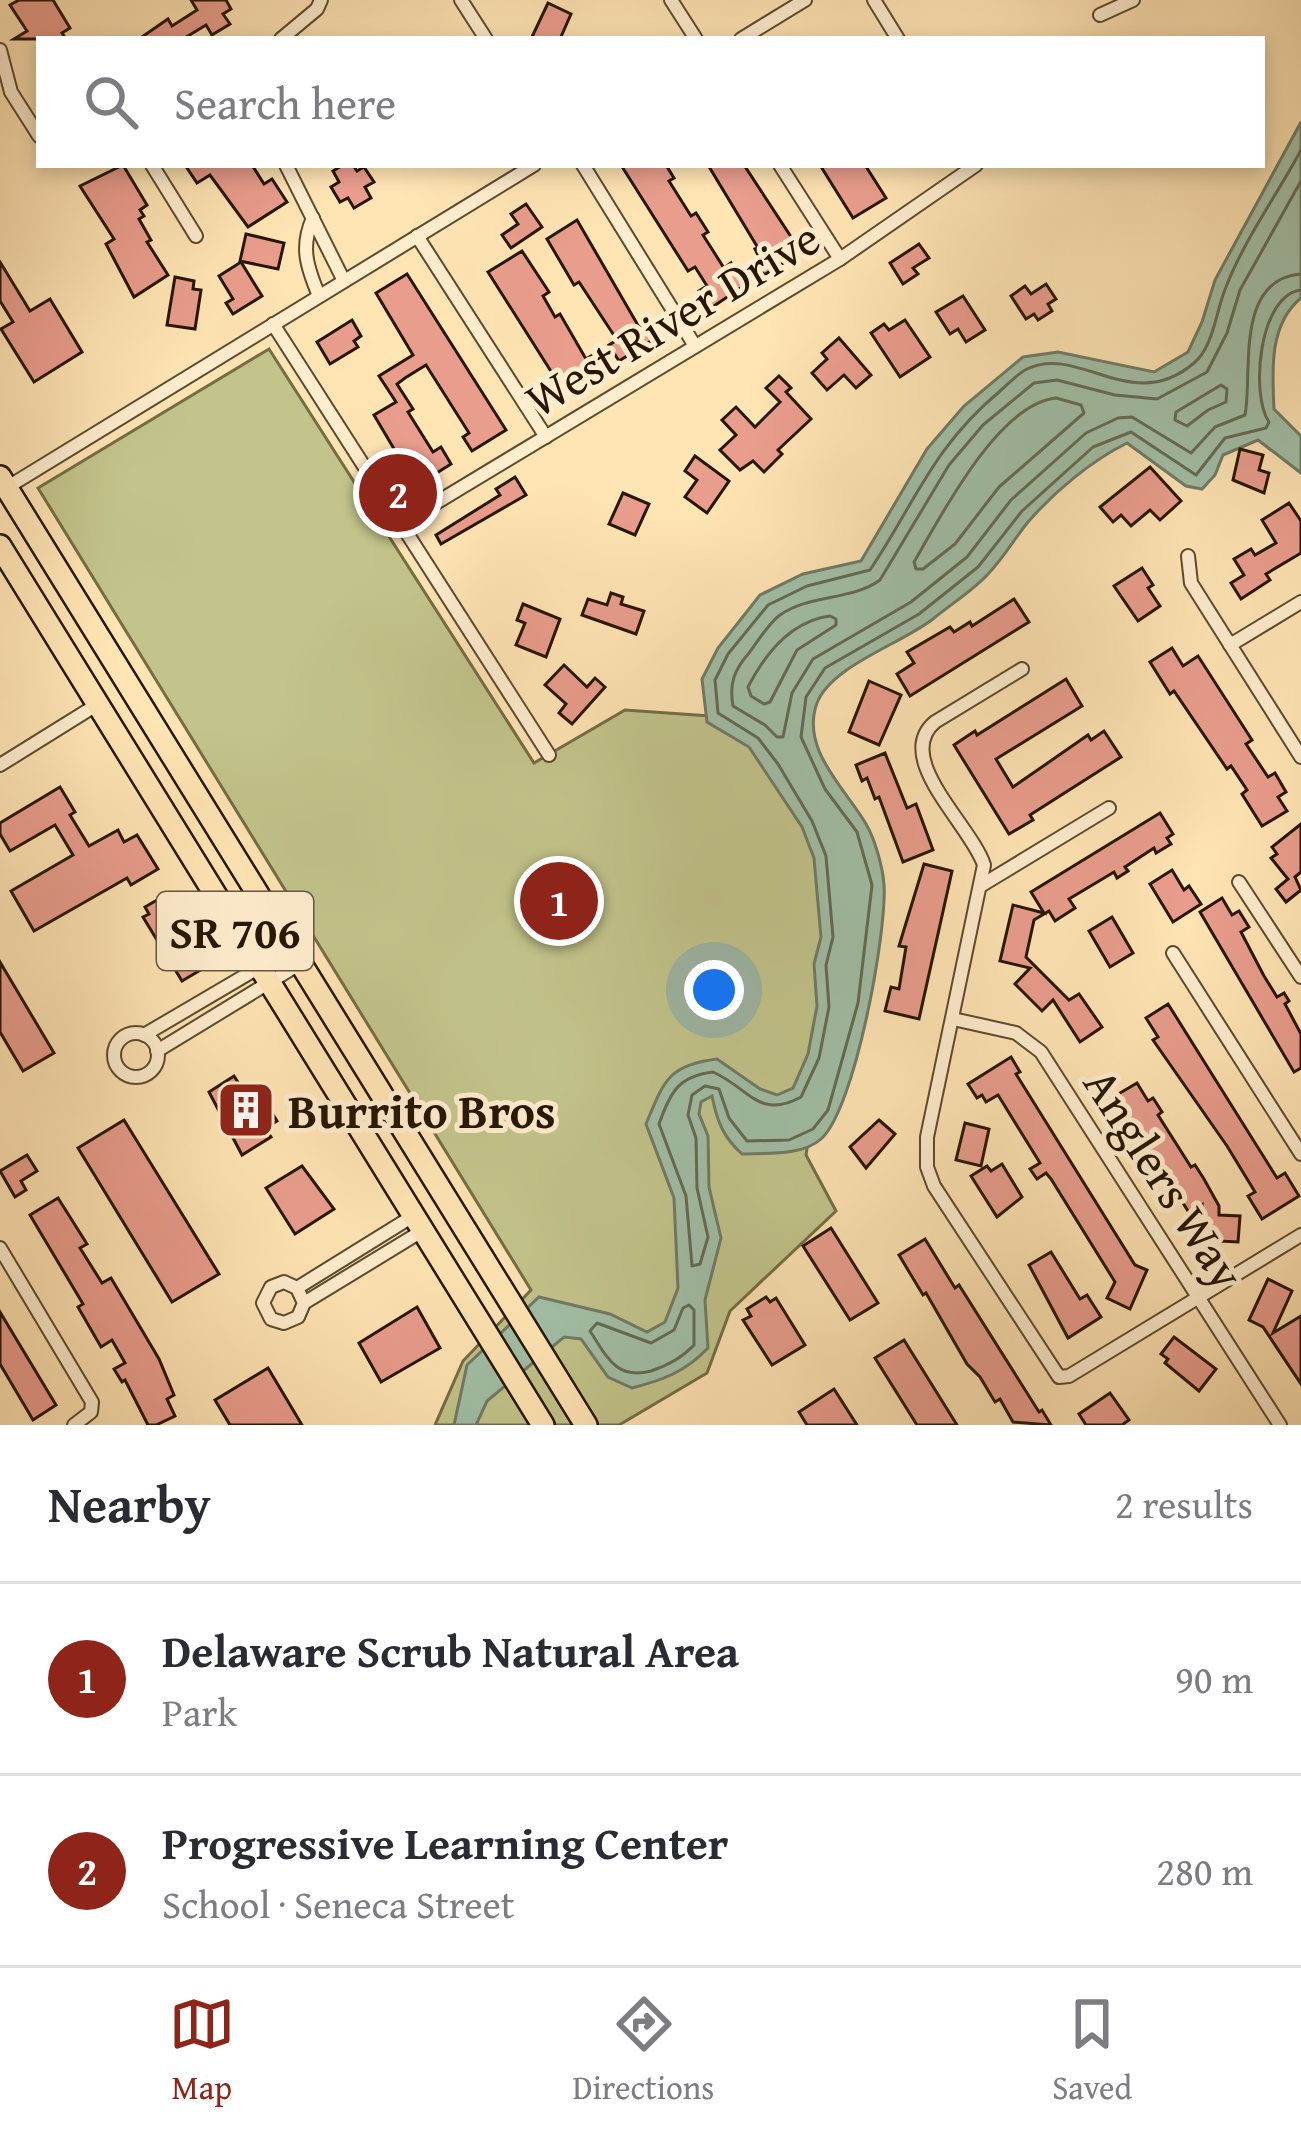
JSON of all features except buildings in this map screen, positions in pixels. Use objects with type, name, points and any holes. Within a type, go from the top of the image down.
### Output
[{"type":"main road","name":"SR 706","points":[[2,486],[586,1425]]},
{"type":"main road","name":"SR 706","points":[[0,546],[543,1425]]},
{"type":"street","points":[[285,36],[321,0]]},
{"type":"street","points":[[461,0],[484,36]]},
{"type":"street","points":[[671,0],[694,36]]},
{"type":"street","points":[[746,36],[805,0]]},
{"type":"street","points":[[874,0],[896,36]]},
{"type":"street","points":[[1100,15],[1133,0]]},
{"type":"street","points":[[0,50],[11,92],[36,131]]},
{"type":"street","points":[[154,168],[196,236]]},
{"type":"street","points":[[288,168],[344,281]]},
{"type":"street","points":[[2,486],[529,168]]},
{"type":"street","points":[[585,168],[695,346]]},
{"type":"street","points":[[782,168],[840,259]]},
{"type":"street","name":"West River Drive","points":[[401,524],[840,259],[974,168]]},
{"type":"street","points":[[313,218],[304,238],[306,264],[319,296]]},
{"type":"street","points":[[417,236],[546,437]]},
{"type":"street","points":[[273,324],[549,755]]},
{"type":"street","points":[[1188,556],[1191,583],[1301,757]]},
{"type":"street","points":[[1230,645],[1301,602]]},
{"type":"street","points":[[1022,669],[935,722],[920,747],[925,766],[981,854],[982,885],[927,1137],[930,1177],[1059,1377],[1069,1376],[1301,1235]]},
{"type":"street","points":[[0,765],[98,704]]},
{"type":"street","points":[[982,885],[1109,808]]},
{"type":"street","points":[[1239,882],[1301,977]]},
{"type":"street","points":[[1173,953],[1301,1154]]},
{"type":"street","points":[[263,976],[157,1051],[155,1065],[145,1075],[131,1076],[119,1070],[114,1057],[117,1043],[129,1034],[144,1035],[297,956]]},
{"type":"street","name":"Anglers Way","points":[[953,1018],[1016,1034],[1041,1052],[1280,1425]]},
{"type":"street","points":[[144,1035],[157,1051]]},
{"type":"street","points":[[297,1288],[417,1223]]},
{"type":"street","points":[[304,1303],[297,1288],[284,1282],[271,1287],[264,1299],[266,1312],[275,1321],[289,1322],[301,1313],[304,1303],[417,1223]]},
{"type":"street","points":[[0,1248],[92,1402],[91,1412],[74,1425]]},
{"type":"green space","points":[[269,349],[534,763],[625,710],[724,717],[777,770],[824,846],[826,1029],[806,1155],[836,1211],[730,1311],[707,1373],[619,1425],[435,1425],[463,1361],[531,1290],[38,488]]},
{"type":"water","points":[[1301,122],[1301,298],[1278,335],[1273,379],[1274,409],[1301,436],[1301,473],[1258,440],[1223,455],[1215,475],[1202,489],[1186,486],[1127,443],[1050,499],[969,591],[919,628],[851,667],[825,690],[813,720],[819,752],[869,830],[884,885],[866,1018],[834,1121],[821,1139],[804,1148],[742,1154],[722,1128],[712,1096],[701,1102],[699,1114],[708,1136],[709,1187],[721,1238],[705,1300],[708,1348],[691,1363],[632,1388],[608,1377],[581,1339],[564,1337],[487,1401],[476,1425],[454,1425],[467,1365],[539,1297],[610,1314],[647,1332],[665,1322],[678,1288],[674,1198],[646,1124],[670,1078],[688,1066],[717,1059],[760,1089],[777,1095],[793,1088],[808,1054],[817,1006],[814,964],[821,937],[814,858],[802,827],[749,747],[707,722],[702,679],[718,648],[760,595],[803,574],[861,561],[927,449],[964,406],[1023,357],[1058,352],[1154,372],[1188,352],[1215,280]]},
{"type":"place","name":"Progressive Learning Center","points":[[398,493]]},
{"type":"place","name":"Delaware Scrub Natural Area","points":[[559,901]]},
{"type":"place","name":"Burrito Bros","points":[[246,1110]]}]
